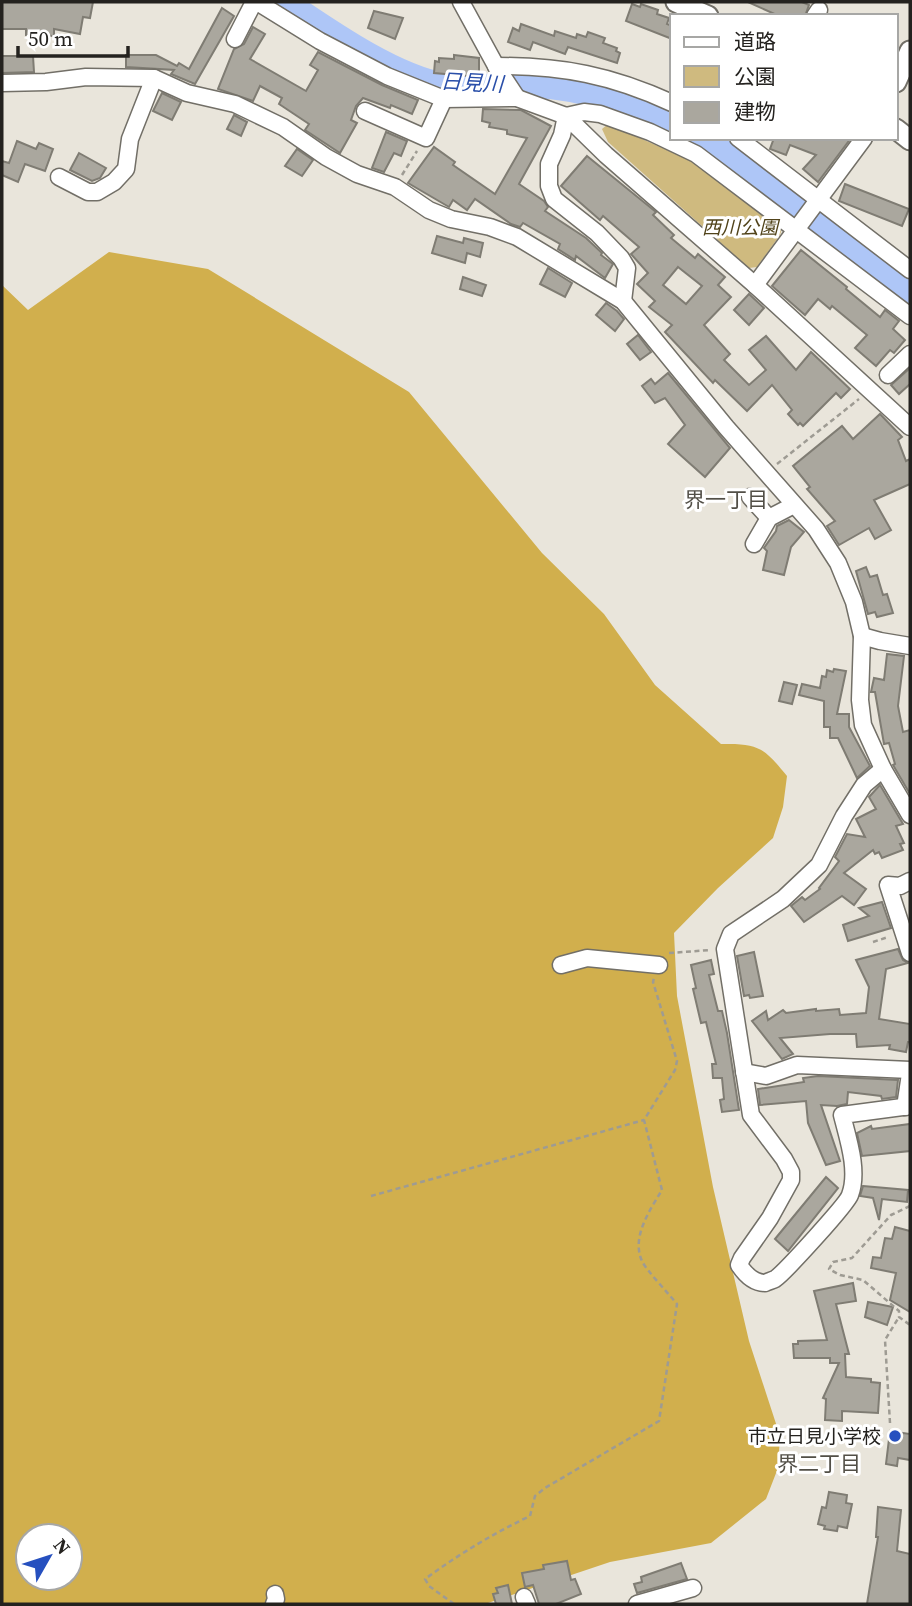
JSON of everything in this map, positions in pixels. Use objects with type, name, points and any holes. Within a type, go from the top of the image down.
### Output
[{"type":"street","points":[[235,39],[256,2],[320,41],[387,76],[444,99],[517,98],[566,116],[606,155],[755,285],[910,427]]},
{"type":"street","points":[[461,2],[517,98]]},
{"type":"street","points":[[676,2],[703,14]]},
{"type":"street","points":[[898,78],[910,51]]},
{"type":"street","points":[[496,66],[532,66],[607,77],[670,102]]},
{"type":"street","points":[[2,83],[46,82],[86,77],[154,78],[187,93],[235,104],[283,127],[326,157],[358,174],[395,187],[429,211],[517,237],[623,301],[816,529],[838,563],[854,602],[862,636],[860,700],[863,725],[883,769],[910,815]]},
{"type":"street","points":[[59,177],[88,192],[97,192],[114,182],[126,169],[130,139],[154,78]]},
{"type":"street","points":[[365,111],[426,138],[444,99]]},
{"type":"street","points":[[566,116],[584,112],[600,114],[650,132],[696,154],[910,316]]},
{"type":"street","points":[[566,116],[562,135],[549,164],[549,186],[554,199],[597,233],[621,258],[627,268],[623,301]]},
{"type":"street","points":[[741,140],[910,270]]},
{"type":"street","points":[[755,285],[862,140]]},
{"type":"street","points":[[888,375],[910,354]]},
{"type":"street","points":[[750,497],[769,518]]},
{"type":"street","points":[[754,544],[769,518],[794,505]]},
{"type":"street","points":[[862,636],[910,646]]},
{"type":"street","points":[[744,1073],[766,1076],[797,1065],[910,1072],[907,1106],[842,1115],[852,1167],[850,1198],[795,1260],[773,1280],[765,1283],[756,1281],[739,1265],[741,1258],[771,1218],[791,1180],[791,1172],[751,1115],[744,1073],[725,948],[731,934],[783,899],[819,865],[844,816],[864,785],[883,769]]},
{"type":"street","points":[[910,881],[900,886],[888,885],[910,953]]},
{"type":"street","points":[[561,965],[587,958],[659,965]]},
{"type":"street","points":[[640,1604],[693,1588]]},
{"type":"path","points":[[395,187],[426,138]]},
{"type":"path","points":[[766,473],[871,390]]},
{"type":"path","points":[[372,1196],[644,1120],[675,1070],[677,1061],[653,982],[662,957],[668,953],[725,948]]},
{"type":"path","points":[[454,1604],[425,1580],[455,1557],[501,1529],[530,1516],[535,1496],[545,1488],[659,1421],[677,1304],[642,1261],[639,1238],[645,1219],[662,1190],[644,1120]]},
{"type":"path","points":[[890,1423],[885,1340],[899,1317],[899,1311],[863,1280],[840,1275],[829,1269],[832,1262],[852,1258],[891,1215],[910,1206]]},
{"type":"path","points":[[899,1317],[910,1325]]},
{"type":"green space","name":"西川公園","points":[[608,124],[694,162],[782,228],[757,267],[749,268],[608,142],[602,129]]},
{"type":"shaded area","points":[[109,252],[208,269],[409,392],[542,553],[604,614],[655,685],[721,744],[760,749],[787,776],[783,807],[773,838],[674,933],[677,996],[713,1187],[749,1341],[780,1436],[778,1468],[766,1499],[711,1543],[610,1562],[485,1604],[2,1604],[2,285],[28,310]]},
{"type":"building","points":[[2,2],[93,2],[90,18],[83,17],[80,34],[54,29],[54,36],[26,35],[26,29],[2,29]]},
{"type":"building","points":[[748,2],[802,2],[809,5],[806,14],[775,14]]},
{"type":"building","points":[[632,4],[658,10],[657,14],[669,18],[667,24],[670,25],[670,38],[626,21]]},
{"type":"building","points":[[222,8],[234,16],[195,84],[171,74],[174,70],[126,67],[126,55],[156,55],[189,69]]},
{"type":"building","points":[[374,11],[403,18],[395,39],[368,28]]},
{"type":"building","points":[[521,24],[554,36],[555,31],[576,38],[577,34],[586,37],[588,32],[605,38],[603,43],[617,48],[616,51],[620,53],[617,63],[568,47],[565,54],[533,42],[530,50],[508,42],[513,28],[519,31]]},
{"type":"building","points":[[253,27],[265,34],[250,59],[306,91],[318,70],[310,65],[318,52],[418,100],[412,114],[363,98],[356,106],[351,120],[357,123],[340,153],[305,130],[309,124],[279,104],[282,98],[260,86],[253,101],[218,89],[234,49],[244,44]]},
{"type":"building","points":[[454,55],[479,58],[479,77],[434,73],[435,61],[439,62],[439,58],[454,59]]},
{"type":"building","points":[[2,56],[33,56],[34,72],[2,73]]},
{"type":"building","points":[[162,93],[181,102],[172,120],[153,111]]},
{"type":"building","points":[[483,109],[521,110],[551,126],[519,184],[544,201],[548,207],[545,211],[586,238],[613,264],[605,278],[576,256],[575,260],[558,249],[560,244],[523,223],[520,227],[511,224],[475,199],[467,210],[453,200],[449,207],[408,183],[434,147],[455,162],[453,165],[495,194],[527,138],[507,134],[507,130],[489,127],[490,123],[482,121]]},
{"type":"building","points":[[234,115],[247,122],[241,136],[227,129]]},
{"type":"building","points":[[386,132],[407,141],[401,156],[394,153],[384,172],[372,168]]},
{"type":"building","points":[[773,140],[850,140],[818,182],[803,169],[816,155],[790,145],[786,155],[770,149]]},
{"type":"building","points":[[17,141],[36,149],[39,143],[53,149],[45,171],[25,164],[18,182],[2,175],[2,161],[9,163]]},
{"type":"building","points":[[297,149],[313,160],[302,176],[285,166]]},
{"type":"building","points":[[79,153],[106,168],[100,178],[92,181],[70,170]]},
{"type":"building","points":[[587,156],[656,212],[653,215],[674,235],[671,238],[695,258],[698,254],[725,277],[718,285],[731,297],[704,325],[730,354],[724,360],[749,385],[766,370],[749,350],[766,336],[796,370],[811,352],[850,389],[841,398],[836,393],[803,426],[800,423],[798,425],[788,414],[792,410],[772,385],[747,411],[715,380],[713,383],[665,332],[672,325],[649,307],[655,301],[637,284],[648,273],[631,254],[639,247],[603,216],[600,220],[561,186]],"holes":[[[678,267],[702,286],[686,304],[663,285]]]},
{"type":"building","points":[[845,184],[909,209],[902,226],[839,201]]},
{"type":"building","points":[[437,236],[463,243],[464,238],[483,243],[480,257],[467,253],[465,263],[432,253]]},
{"type":"building","points":[[801,250],[880,317],[885,310],[899,321],[893,329],[905,340],[894,353],[890,350],[876,366],[855,348],[867,335],[832,306],[830,309],[818,299],[805,315],[772,286]]},
{"type":"building","points":[[548,268],[572,283],[565,297],[540,284]]},
{"type":"building","points":[[463,277],[486,285],[482,296],[460,289]]},
{"type":"building","points":[[749,294],[764,308],[749,325],[734,310]]},
{"type":"building","points":[[606,303],[624,319],[615,331],[596,315]]},
{"type":"building","points":[[638,335],[651,352],[640,360],[627,344]]},
{"type":"building","points":[[910,368],[910,384],[899,394],[891,385]]},
{"type":"building","points":[[668,373],[730,448],[705,477],[668,444],[685,425],[665,398],[655,403],[642,386],[651,379],[655,384]]},
{"type":"building","points":[[880,414],[902,437],[898,440],[906,461],[910,459],[910,484],[874,500],[891,530],[875,539],[869,528],[839,545],[827,526],[835,521],[807,489],[810,487],[793,466],[842,426],[853,439]]},
{"type":"building","points":[[789,520],[804,532],[791,547],[784,575],[763,570],[767,551],[764,548],[777,526]]},
{"type":"building","points":[[866,567],[870,577],[877,575],[883,595],[887,594],[893,613],[877,617],[875,612],[868,614],[856,571]]},
{"type":"building","points":[[887,654],[904,656],[898,706],[903,732],[910,730],[910,794],[893,765],[895,764],[889,743],[884,744],[875,692],[871,692],[874,678],[884,680]]},
{"type":"building","points":[[834,669],[846,671],[837,714],[849,714],[849,727],[870,766],[857,778],[838,738],[830,738],[830,727],[824,727],[824,701],[799,695],[802,684],[820,688],[822,676],[826,677],[827,670],[833,672]]},
{"type":"building","points":[[784,682],[797,685],[792,704],[779,701]]},
{"type":"building","points":[[880,785],[903,824],[896,826],[904,843],[900,844],[903,850],[882,858],[879,852],[875,854],[873,850],[844,873],[866,889],[854,905],[842,896],[804,922],[791,906],[802,897],[805,900],[820,889],[839,861],[835,857],[847,834],[865,837],[856,819],[876,809],[869,797]]},
{"type":"building","points":[[882,902],[891,928],[848,941],[843,925],[869,916],[859,908]]},
{"type":"building","points":[[898,949],[903,960],[908,963],[886,969],[879,1019],[910,1024],[910,1042],[906,1052],[889,1049],[890,1045],[857,1047],[856,1034],[830,1034],[780,1038],[793,1054],[782,1059],[752,1021],[766,1011],[768,1020],[783,1010],[786,1013],[839,1009],[840,1015],[866,1013],[869,987],[856,960]]},
{"type":"building","points":[[754,952],[763,996],[750,998],[749,995],[744,996],[737,956]]},
{"type":"building","points":[[711,960],[714,974],[709,975],[727,1033],[739,1110],[722,1112],[722,1078],[713,1078],[712,1064],[716,1064],[706,1022],[701,1023],[693,989],[696,988],[691,965]]},
{"type":"building","points":[[818,1076],[898,1080],[896,1097],[882,1099],[881,1096],[848,1092],[847,1104],[821,1105],[840,1161],[826,1165],[808,1123],[806,1101],[760,1105],[758,1089],[804,1082],[803,1078]]},
{"type":"building","points":[[910,1124],[910,1151],[862,1156],[857,1133],[871,1126],[872,1129]]},
{"type":"building","points":[[826,1177],[838,1188],[788,1251],[775,1239]]},
{"type":"building","points":[[863,1186],[908,1190],[907,1202],[882,1199],[879,1220],[873,1198],[860,1196]]},
{"type":"building","points":[[895,1227],[910,1231],[910,1312],[890,1300],[896,1273],[871,1268],[873,1257],[881,1258],[885,1238],[892,1239]]},
{"type":"building","points":[[853,1283],[856,1301],[836,1304],[849,1354],[845,1354],[846,1377],[871,1379],[871,1382],[880,1383],[878,1413],[842,1411],[842,1421],[825,1420],[826,1399],[823,1398],[839,1363],[830,1363],[830,1358],[794,1358],[793,1344],[798,1344],[798,1341],[827,1340],[814,1291]]},
{"type":"building","points":[[868,1302],[893,1307],[887,1325],[865,1317]]},
{"type":"building","points":[[890,1431],[910,1434],[910,1460],[898,1458],[897,1466],[886,1464]]},
{"type":"building","points":[[829,1492],[847,1495],[846,1503],[852,1504],[847,1528],[838,1526],[837,1531],[824,1529],[825,1526],[818,1524],[822,1507],[826,1508]]},
{"type":"building","points":[[878,1507],[901,1510],[897,1551],[910,1554],[910,1604],[867,1604],[878,1537]]},
{"type":"building","points":[[567,1561],[571,1580],[575,1579],[581,1594],[556,1604],[539,1604],[533,1585],[525,1587],[522,1573],[544,1569],[543,1565]]},
{"type":"building","points":[[681,1563],[687,1579],[637,1593],[634,1584],[642,1582],[641,1577]]},
{"type":"building","points":[[508,1585],[512,1604],[496,1604],[493,1594],[498,1593],[496,1588]]},
{"type":"waterway","name":"日見川","points":[[285,2],[362,52],[425,81],[456,87],[524,85],[571,89],[639,110],[670,124]]},
{"type":"waterway","name":"日見川","points":[[702,140],[726,154],[910,291]]},
{"type":"place","name":"市立日見小学校","points":[[895,1436]]},
{"type":"district","name":"界一丁目","points":[[726,500]]},
{"type":"district","name":"界二丁目","points":[[819,1464]]}]
